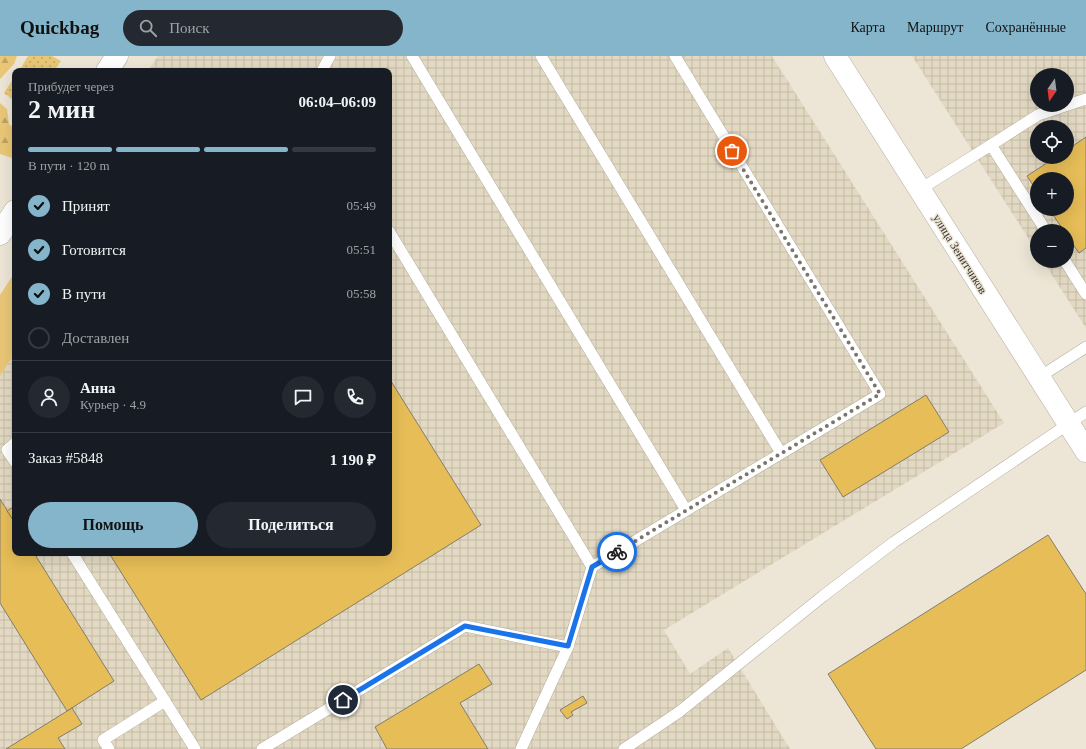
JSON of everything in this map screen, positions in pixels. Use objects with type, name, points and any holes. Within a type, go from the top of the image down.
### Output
[{"type":"street","points":[[110,68],[117,56]]},
{"type":"street","name":"улица Зенитчиков","points":[[835,56],[1038,378],[1078,419],[1086,451]]},
{"type":"street","points":[[1,232],[12,216]]},
{"type":"lane","points":[[324,68],[330,56]]},
{"type":"lane","points":[[412,56],[686,510]]},
{"type":"lane","points":[[541,56],[781,453]]},
{"type":"lane","points":[[521,749],[568,646],[592,567],[880,394],[675,56]]},
{"type":"lane","points":[[919,190],[1038,115],[1086,98]]},
{"type":"lane","points":[[992,145],[1042,224]]},
{"type":"lane","points":[[392,236],[592,567]]},
{"type":"lane","points":[[1070,268],[1084,287]]},
{"type":"lane","points":[[1038,378],[1086,347]]},
{"type":"lane","points":[[624,749],[680,712],[823,596],[894,542],[1078,419]]},
{"type":"lane","points":[[12,446],[7,450],[12,458]]},
{"type":"lane","points":[[74,556],[195,749]]},
{"type":"lane","points":[[262,749],[465,626],[568,646]]},
{"type":"lane","points":[[109,749],[103,740],[165,702]]},
{"type":"shaded area","points":[[158,56],[772,56],[1004,423],[664,630],[690,674],[728,648],[790,749],[0,749],[0,376],[12,358],[12,556],[392,556],[392,68],[150,68]]},
{"type":"shaded area","points":[[912,56],[1086,56],[1086,328],[1047,268],[1074,268],[1074,224],[1030,224],[1030,241]]},
{"type":"green space","points":[[0,56],[17,56],[14,64],[0,79]]},
{"type":"green space","points":[[28,56],[52,56],[61,61],[56,68],[21,68]]},
{"type":"green space","points":[[12,81],[12,99],[4,93]]},
{"type":"green space","points":[[0,103],[7,109],[9,124],[12,126],[12,158],[0,154]]},
{"type":"green space","points":[[12,277],[12,358],[0,376],[0,295]]},
{"type":"building","points":[[1086,137],[1086,248],[1079,253],[1074,246],[1074,224],[1059,224],[1054,216],[1074,216],[1074,172],[1033,172],[1045,164],[1074,164],[1074,145]]},
{"type":"building","points":[[392,383],[481,525],[201,700],[111,556],[392,556]]},
{"type":"building","points":[[926,395],[949,432],[843,497],[820,460]]},
{"type":"building","points":[[0,499],[12,518],[12,556],[36,556],[114,681],[67,711],[0,603]]},
{"type":"building","points":[[12,508],[12,518],[7,511]]},
{"type":"building","points":[[1048,535],[1086,594],[1086,670],[961,749],[876,749],[828,674]]},
{"type":"building","points":[[479,664],[492,684],[460,703],[488,749],[387,749],[375,727]]},
{"type":"building","points":[[583,696],[587,703],[571,712],[573,715],[567,719],[560,710]]},
{"type":"building","points":[[72,708],[82,724],[58,738],[65,749],[6,749]]},
{"type":"way so far","points":[[617,552],[880,394],[732,151]]},
{"type":"route","points":[[343,700],[465,626],[568,646],[592,567],[617,552]]}]
